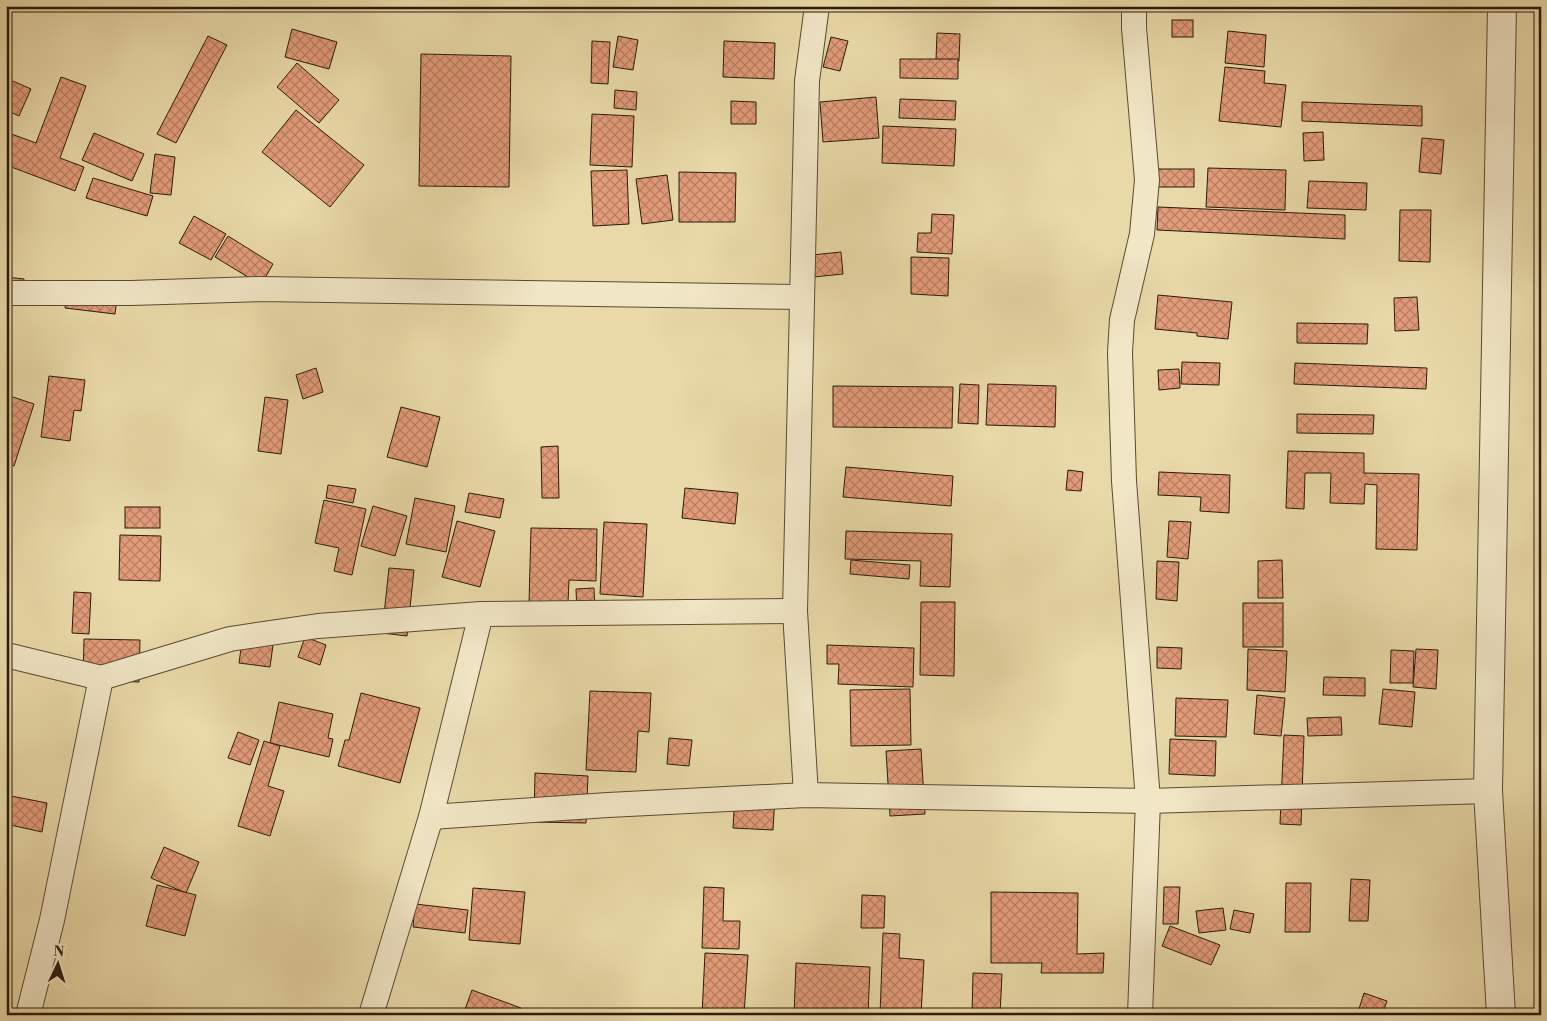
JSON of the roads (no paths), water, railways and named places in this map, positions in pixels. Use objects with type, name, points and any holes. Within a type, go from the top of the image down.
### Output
[{"type":"street","points":[[806,795],[794,611],[807,81],[817,6]]},
{"type":"street","points":[[1134,6],[1134,28],[1147,180],[1142,234],[1122,320],[1120,352],[1124,481],[1148,801],[1140,1015]]},
{"type":"street","points":[[1501,1015],[1488,791],[1502,6]]},
{"type":"street","points":[[6,293],[130,293],[269,289],[802,297]]},
{"type":"street","points":[[6,655],[101,678],[230,639],[318,626],[481,614],[794,611]]},
{"type":"street","points":[[371,1015],[431,817],[481,614]]},
{"type":"street","points":[[28,1015],[52,920],[101,678]]},
{"type":"street","points":[[431,817],[608,805],[806,795],[1148,801],[1488,791]]}]
